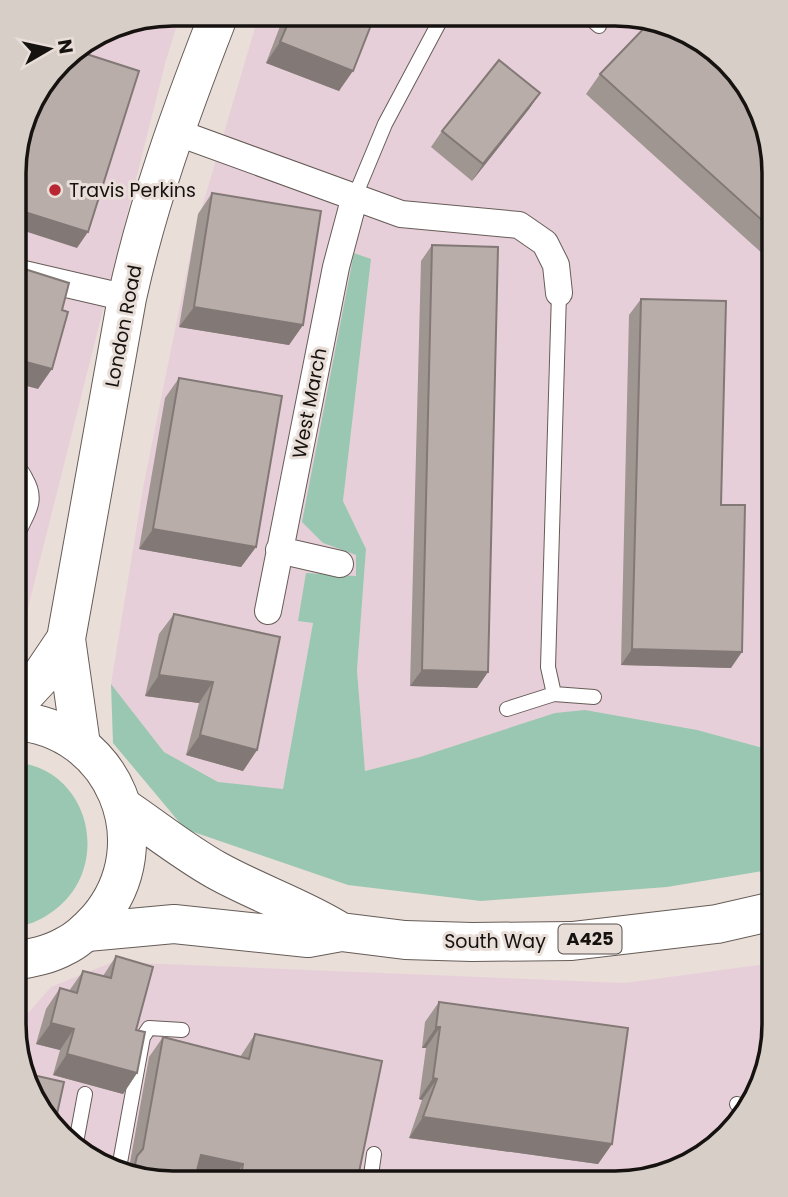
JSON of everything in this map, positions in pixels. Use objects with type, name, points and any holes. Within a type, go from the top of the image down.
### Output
[{"type":"main road","name":"London Road","points":[[80,745],[66,639],[127,298],[138,248],[173,131],[214,26]]},
{"type":"main road","name":"London Road","points":[[26,693],[66,639]]},
{"type":"main road","points":[[26,722],[56,730],[80,745],[107,773],[123,807],[128,841],[123,874],[109,906],[87,932],[67,946],[30,958]]},
{"type":"main road","name":"South Way","points":[[123,807],[213,868],[261,894],[311,914],[341,932]]},
{"type":"main road","name":"South Way","points":[[87,932],[174,924],[308,938],[341,932],[405,940],[572,941],[717,924],[761,915]]},
{"type":"street","points":[[173,131],[401,214],[519,225],[545,243],[556,265],[559,293]]},
{"type":"street","name":"West March","points":[[268,611],[336,267],[355,197]]},
{"type":"street","points":[[26,275],[127,298]]},
{"type":"street","points":[[279,550],[340,564]]},
{"type":"lane","name":"West March","points":[[355,197],[385,124],[438,26]]},
{"type":"lane","points":[[554,694],[548,667],[559,293]]},
{"type":"lane","points":[[26,479],[32,489],[31,510],[26,519]]},
{"type":"lane","points":[[507,709],[554,694],[594,697]]},
{"type":"lane","points":[[120,1161],[143,1037],[149,1028],[182,1030]]},
{"type":"lane","points":[[77,1135],[85,1094]]},
{"type":"lane","points":[[372,1171],[374,1154]]},
{"type":"shaded area","points":[[177,26],[26,615],[26,173],[29,145],[37,117],[57,84],[84,84],[84,57],[117,37],[145,29]]},
{"type":"shaded area","points":[[256,26],[615,26],[653,31],[671,37],[719,69],[729,81],[758,140],[762,173],[761,748],[697,730],[420,757],[365,771],[357,670],[366,549],[343,501],[371,260],[355,253],[303,522],[323,543],[356,555],[356,577],[307,574],[298,621],[313,623],[283,790],[218,782],[164,752],[111,684],[143,488],[195,231]]},
{"type":"shaded area","points":[[113,962],[625,983],[761,965],[761,1033],[759,1052],[747,1089],[719,1128],[671,1160],[643,1168],[615,1171],[173,1171],[135,1166],[100,1151],[69,1128],[46,1097],[37,1080],[29,1052],[26,1015],[51,987]]},
{"type":"green space","points":[[354,253],[371,259],[343,501],[366,549],[357,670],[365,771],[420,757],[555,713],[585,710],[697,730],[761,748],[761,871],[667,887],[481,901],[348,885],[185,829],[113,743],[111,684],[164,752],[218,782],[283,789],[313,623],[298,621],[306,573],[356,576],[356,555],[323,543],[302,522]]},
{"type":"green space","points":[[26,765],[41,769],[62,783],[77,802],[86,825],[87,849],[82,874],[69,896],[49,914],[28,924]]},
{"type":"building","points":[[287,26],[371,26],[353,71],[280,42]]},
{"type":"building","points":[[643,29],[671,37],[719,69],[742,100],[754,126],[762,173],[762,220],[600,74]]},
{"type":"building","name":"Travis Perkins","points":[[88,54],[139,71],[88,232],[26,212],[29,145],[37,117],[57,84],[84,84],[84,57]]},
{"type":"building","points":[[499,60],[540,93],[483,164],[442,131]]},
{"type":"building","points":[[212,193],[321,211],[303,325],[194,307]]},
{"type":"building","points":[[432,245],[498,247],[488,672],[422,670]]},
{"type":"building","points":[[26,269],[69,283],[62,310],[68,312],[52,369],[26,362]]},
{"type":"building","points":[[641,299],[726,301],[721,505],[745,505],[742,652],[632,649]]},
{"type":"building","points":[[179,378],[282,396],[256,547],[153,529]]},
{"type":"building","points":[[174,614],[280,637],[257,750],[200,735],[213,682],[159,675]]},
{"type":"building","points":[[116,956],[153,967],[136,1030],[145,1032],[137,1073],[67,1054],[74,1029],[51,1023],[60,988],[77,993],[83,971],[111,978]]},
{"type":"building","points":[[439,1002],[628,1028],[612,1144],[423,1117],[437,1079],[433,1078],[440,1027],[436,1027]]},
{"type":"building","points":[[255,1034],[382,1061],[359,1171],[242,1171],[243,1164],[201,1155],[197,1171],[135,1166],[137,1156],[143,1149],[163,1037],[249,1059]]},
{"type":"building","points":[[36,1076],[64,1082],[57,1113]]},
{"type":"place","name":"Travis Perkins","points":[[55,190]]}]
